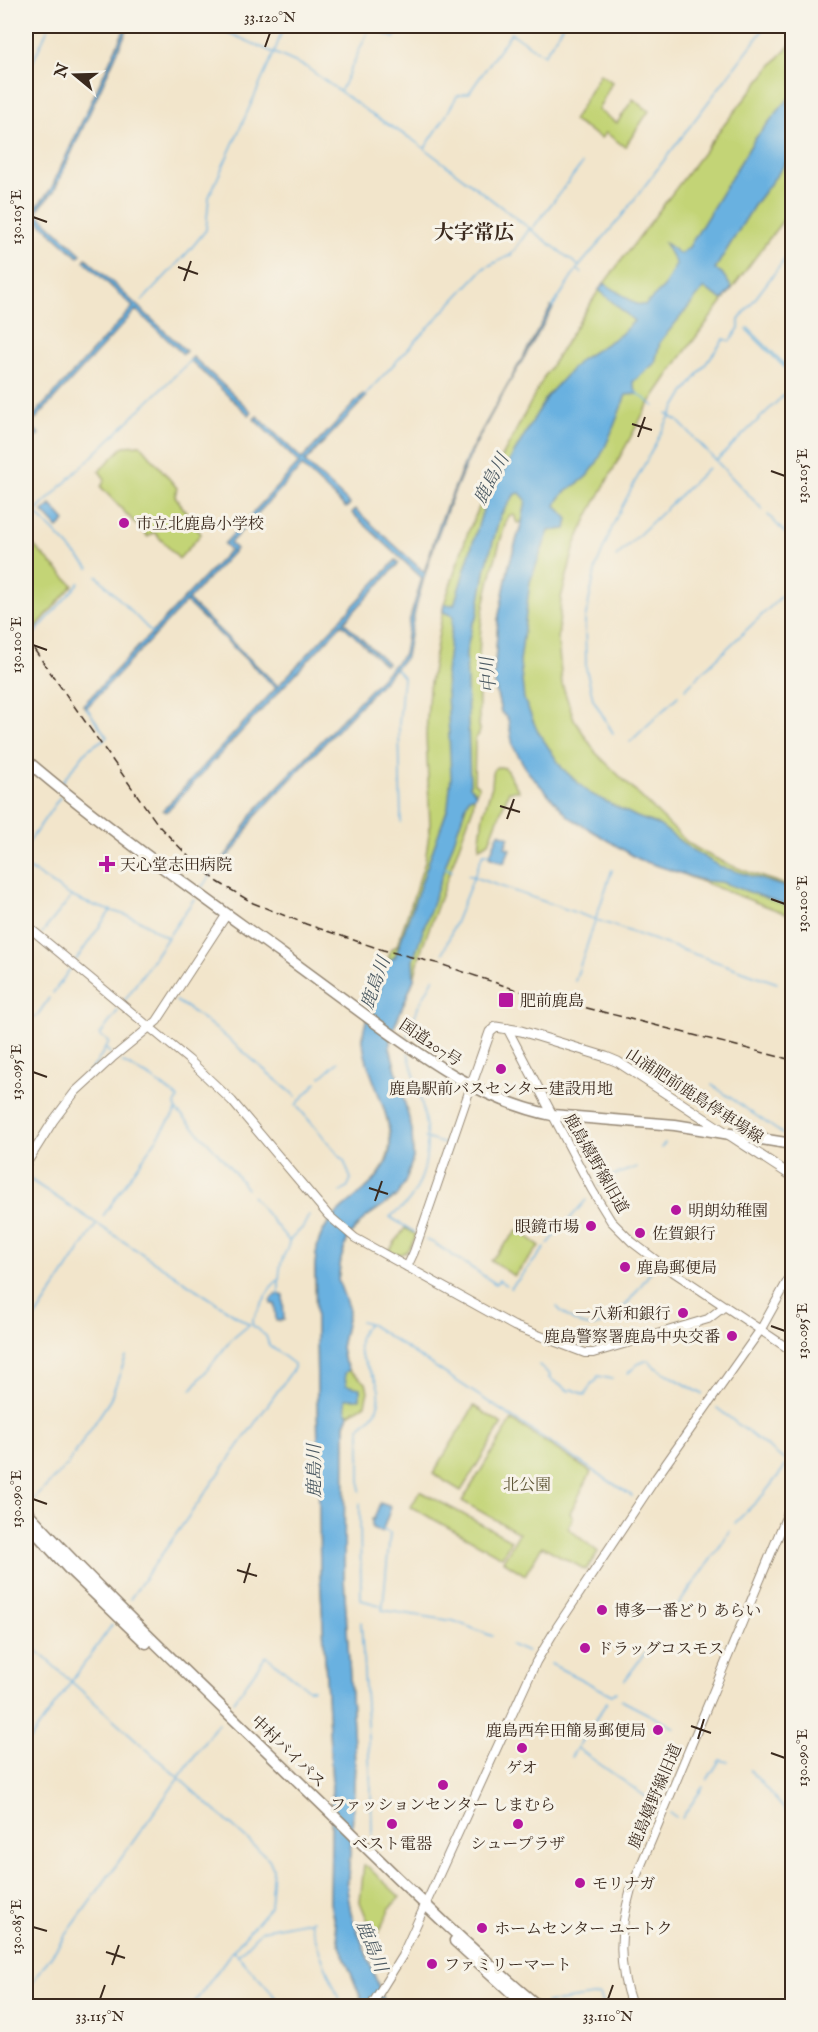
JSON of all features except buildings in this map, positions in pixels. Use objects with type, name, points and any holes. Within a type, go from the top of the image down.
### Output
[{"type":"highway","name":"国道207号","points":[[26,760],[81,805],[227,914],[433,1064],[471,1086],[525,1108],[552,1115],[675,1125],[792,1144]]},
{"type":"highway","name":"中村バイパス","points":[[26,1511],[70,1558],[321,1808]]},
{"type":"highway","name":"中村バイパス","points":[[26,1522],[68,1568],[364,1849],[526,2007]]},
{"type":"highway","name":"中村バイパス","points":[[424,1907],[538,2007]]},
{"type":"main road","points":[[471,1086],[490,1032],[496,1027],[507,1028]]},
{"type":"main road","name":"山浦肥前鹿島停車場線","points":[[507,1028],[606,1057],[688,1107],[792,1176]]},
{"type":"street","points":[[26,1164],[75,1092],[157,1021],[227,914]]},
{"type":"street","points":[[26,925],[189,1060],[232,1101],[328,1215],[355,1238],[514,1326],[585,1353],[593,1353],[708,1319],[725,1306]]},
{"type":"street","name":"鹿島嬉野線旧道","points":[[507,1028],[592,1190],[611,1221],[632,1242],[792,1351]]},
{"type":"street","points":[[407,1267],[471,1086]]},
{"type":"street","points":[[371,2007],[390,1977],[424,1907],[536,1662],[562,1618],[656,1478],[761,1329],[792,1273]]},
{"type":"street","name":"鹿島嬉野線旧道","points":[[632,2007],[625,1987],[620,1949],[622,1926],[631,1889],[792,1503]]},
{"type":"green space","points":[[792,43],[792,109],[687,260],[488,502],[462,603],[452,810],[376,1014],[399,1160],[333,1225],[336,1860],[360,1972],[364,2006],[339,1943],[330,1903],[332,1782],[320,1572],[315,1266],[318,1243],[324,1230],[340,1211],[376,1178],[388,1155],[389,1127],[365,1053],[363,1034],[381,988],[391,949],[397,946],[425,862],[430,826],[426,735],[429,689],[444,604],[468,532],[500,461],[544,377],[599,290],[724,125]]},
{"type":"green space","points":[[600,74],[612,82],[598,110],[617,123],[633,99],[649,111],[625,147],[606,133],[601,138],[573,121]]},
{"type":"green space","points":[[792,133],[792,208],[679,360],[647,407],[588,516],[575,545],[561,598],[558,641],[562,684],[574,719],[596,753],[688,843],[725,863],[792,887],[792,893],[717,871],[567,794],[513,705],[537,517],[604,426]]},
{"type":"green space","points":[[141,445],[177,488],[175,496],[201,534],[179,559],[154,532],[148,537],[101,487],[105,479],[99,471],[124,446]]},
{"type":"green space","points":[[545,471],[501,712],[494,680],[498,620],[509,565],[522,522],[517,523],[514,515],[510,515],[507,519],[493,568],[484,605],[479,647],[479,734],[475,739],[474,783],[479,786],[421,951],[414,979],[390,1037],[390,1048],[412,1130],[413,1158],[398,1195],[365,1218],[348,1237],[341,1259],[338,1281],[349,1310],[341,1347],[343,1358],[349,1370],[366,1383],[368,1391],[365,1404],[349,1414],[345,1424],[344,1578],[355,1763],[347,1888],[351,1914],[386,2006],[345,1919],[333,1250],[401,1178],[381,1059],[463,796],[460,657],[497,506]]},
{"type":"green space","points":[[26,538],[73,585],[31,633],[26,625]]},
{"type":"green space","points":[[495,768],[505,768],[519,791],[509,791],[489,842],[479,848],[483,815],[492,786],[493,773]]},
{"type":"green space","points":[[684,875],[719,878],[792,901],[792,916]]},
{"type":"green space","points":[[405,1228],[416,1235],[409,1248],[399,1254],[388,1252]]},
{"type":"green space","points":[[518,1230],[540,1246],[514,1276],[491,1260]]},
{"type":"green space","points":[[474,1406],[502,1424],[461,1491],[433,1474]]},
{"type":"green space","name":"北公園","points":[[512,1420],[591,1472],[570,1513],[573,1518],[568,1528],[598,1552],[586,1570],[542,1546],[525,1575],[503,1561],[519,1533],[462,1501]]},
{"type":"green space","points":[[420,1491],[511,1540],[502,1557],[411,1507]]},
{"type":"green space","points":[[364,1865],[400,1897],[390,1908],[378,1934],[374,1936],[360,1902]]},
{"type":"water","points":[[126,26],[129,26],[54,191],[36,212],[81,254],[78,257],[33,216],[26,224],[26,217],[30,213],[26,209],[26,203],[34,210],[51,189]]},
{"type":"water","points":[[792,94],[792,155],[755,204],[715,269],[722,273],[732,288],[723,300],[704,288],[660,342],[655,363],[633,382],[637,394],[626,395],[606,446],[595,466],[585,478],[558,500],[556,506],[568,519],[566,529],[549,531],[530,582],[520,662],[524,699],[537,730],[562,768],[589,793],[637,817],[659,825],[692,850],[719,866],[792,889],[792,907],[721,882],[704,881],[640,860],[569,817],[528,772],[513,746],[508,719],[501,712],[494,680],[498,620],[526,500],[520,493],[515,494],[500,516],[486,567],[477,617],[472,625],[466,653],[470,786],[476,793],[474,797],[469,797],[413,960],[414,979],[390,1037],[390,1048],[412,1130],[413,1158],[398,1195],[365,1218],[348,1237],[341,1259],[338,1280],[349,1310],[341,1347],[343,1359],[349,1370],[345,1373],[346,1385],[360,1388],[360,1399],[345,1399],[346,1411],[349,1414],[345,1424],[344,1578],[355,1763],[347,1888],[351,1914],[386,2006],[364,2006],[339,1943],[330,1903],[332,1782],[320,1572],[315,1266],[318,1243],[324,1230],[340,1211],[377,1177],[389,1155],[391,1141],[389,1127],[365,1053],[363,1034],[384,978],[387,962],[395,957],[448,807],[451,777],[446,673],[453,616],[443,612],[444,604],[454,605],[485,503],[547,396],[580,360],[620,335],[634,321],[599,290],[604,283],[636,304],[645,305],[664,287],[676,264],[664,242],[680,254],[689,247],[754,140]]},
{"type":"water","points":[[86,258],[186,351],[183,354],[136,310],[30,425],[39,434],[36,437],[26,427],[26,424],[133,307],[84,261]]},
{"type":"water","points":[[551,307],[553,308],[489,418],[459,480],[423,580],[406,657],[254,818],[238,845],[217,869],[253,813],[404,654],[409,622],[422,578],[352,513],[355,509],[424,572],[439,525],[468,455]]},
{"type":"water","points":[[193,357],[252,412],[249,415],[190,360]]},
{"type":"water","points":[[363,394],[366,397],[305,462],[350,504],[346,508],[302,466],[230,543],[236,549],[188,600],[278,686],[396,560],[399,563],[344,622],[387,663],[385,665],[342,624],[166,812],[163,810],[276,688],[186,602],[86,708],[83,705],[230,550],[224,544],[299,463],[254,419],[257,416],[302,459]]},
{"type":"water","points":[[51,505],[65,521],[58,528],[43,512]]},
{"type":"water","points":[[499,833],[509,837],[505,847],[510,849],[504,863],[489,857]]},
{"type":"water","points":[[276,1295],[283,1295],[284,1320],[276,1321],[275,1304],[271,1304],[271,1299]]},
{"type":"water","points":[[380,1503],[391,1507],[382,1532],[372,1528],[372,1519]]},
{"type":"waterway","points":[[26,77],[49,26]]},
{"type":"waterway","points":[[213,26],[306,67],[374,116],[413,140],[579,266]]},
{"type":"waterway","points":[[142,301],[206,230],[209,197],[284,26]]},
{"type":"waterway","points":[[341,90],[370,27],[394,38],[402,26]]},
{"type":"waterway","points":[[425,148],[457,96],[469,93],[511,33],[544,55],[563,26]]},
{"type":"waterway","points":[[552,308],[577,269],[621,217],[766,26]]},
{"type":"waterway","points":[[532,229],[582,164]]},
{"type":"waterway","points":[[364,396],[484,268],[511,255],[530,228]]},
{"type":"waterway","points":[[613,733],[593,699],[586,668],[585,620],[596,567],[616,518],[682,396],[724,339],[730,341],[739,328],[739,320],[792,250]]},
{"type":"waterway","points":[[578,270],[582,273]]},
{"type":"waterway","points":[[748,328],[792,372]]},
{"type":"waterway","points":[[747,330],[792,375]]},
{"type":"waterway","points":[[89,568],[35,512],[192,359]]},
{"type":"waterway","points":[[716,461],[792,387]]},
{"type":"waterway","points":[[636,392],[654,406]]},
{"type":"waterway","points":[[667,414],[678,421],[763,510]]},
{"type":"waterway","points":[[26,447],[35,437]]},
{"type":"waterway","points":[[616,557],[708,468]]},
{"type":"waterway","points":[[768,515],[792,540]]},
{"type":"waterway","points":[[97,576],[153,634]]},
{"type":"waterway","points":[[33,635],[79,583]]},
{"type":"waterway","points":[[685,689],[792,586]]},
{"type":"waterway","points":[[396,669],[403,677],[399,725],[401,822]]},
{"type":"waterway","points":[[630,742],[678,696]]},
{"type":"waterway","points":[[62,782],[87,750],[107,737],[86,707]]},
{"type":"waterway","points":[[26,846],[60,797]]},
{"type":"waterway","points":[[443,953],[483,854],[490,854]]},
{"type":"waterway","points":[[444,867],[452,871]]},
{"type":"waterway","points":[[26,868],[73,897],[139,920],[167,937]]},
{"type":"waterway","points":[[202,887],[216,868]]},
{"type":"waterway","points":[[575,981],[612,870]]},
{"type":"waterway","points":[[468,875],[777,983]]},
{"type":"waterway","points":[[42,933],[71,897]]},
{"type":"waterway","points":[[125,1000],[194,899]]},
{"type":"waterway","points":[[76,960],[111,910]]},
{"type":"waterway","points":[[53,993],[70,969]]},
{"type":"waterway","points":[[407,1037],[418,1007],[434,978]]},
{"type":"waterway","points":[[786,986],[792,989]]},
{"type":"waterway","points":[[26,1028],[32,1017],[37,1016],[49,998]]},
{"type":"waterway","points":[[176,1001],[223,1034],[296,1096]]},
{"type":"waterway","points":[[76,1085],[96,1064],[109,1042],[100,1035],[119,1009]]},
{"type":"waterway","points":[[106,1049],[110,1053]]},
{"type":"waterway","points":[[408,1053],[423,1109],[427,1148],[425,1166],[419,1185],[408,1202],[390,1217],[414,1232]]},
{"type":"waterway","points":[[122,1062],[151,1078],[178,1098],[175,1105],[177,1111],[214,1148],[247,1189]]},
{"type":"waterway","points":[[321,1077],[338,1062]]},
{"type":"waterway","points":[[317,1082],[296,1105],[344,1161],[351,1179],[347,1188],[341,1192]]},
{"type":"waterway","points":[[712,1085],[784,1135]]},
{"type":"waterway","points":[[702,1096],[707,1091]]},
{"type":"waterway","points":[[26,1152],[53,1110]]},
{"type":"waterway","points":[[103,1216],[176,1111]]},
{"type":"waterway","points":[[425,1138],[445,1144]]},
{"type":"waterway","points":[[661,1148],[665,1143]]},
{"type":"waterway","points":[[599,1186],[606,1178],[637,1167]]},
{"type":"waterway","points":[[26,1177],[250,1325]]},
{"type":"waterway","points":[[252,1196],[289,1241],[280,1269],[279,1297]]},
{"type":"waterway","points":[[548,1244],[586,1200]]},
{"type":"waterway","points":[[290,1240],[303,1227],[309,1215]]},
{"type":"waterway","points":[[26,1332],[96,1225]]},
{"type":"waterway","points":[[426,1240],[496,1284],[499,1280],[506,1285]]},
{"type":"waterway","points":[[511,1288],[545,1248]]},
{"type":"waterway","points":[[557,1307],[573,1320],[587,1326],[600,1325],[622,1309],[653,1269]]},
{"type":"waterway","points":[[252,1321],[271,1287],[279,1279]]},
{"type":"waterway","points":[[26,1318],[32,1323]]},
{"type":"waterway","points":[[361,1321],[368,1323],[632,1496]]},
{"type":"waterway","points":[[130,1599],[294,1368],[294,1364],[269,1345],[266,1336],[253,1326],[252,1322]]},
{"type":"waterway","points":[[360,1491],[360,1427],[374,1414],[379,1401],[379,1390],[375,1380],[360,1354],[361,1335],[368,1323]]},
{"type":"waterway","points":[[191,1390],[231,1340],[249,1325]]},
{"type":"waterway","points":[[32,1501],[67,1465],[110,1400],[126,1357]]},
{"type":"waterway","points":[[627,1374],[638,1364],[648,1360],[653,1366],[702,1394]]},
{"type":"waterway","points":[[539,1365],[550,1375],[549,1378],[569,1391],[572,1389],[585,1395],[598,1376],[612,1379]]},
{"type":"waterway","points":[[717,1408],[788,1463],[763,1495],[735,1523]]},
{"type":"waterway","points":[[360,1504],[361,1600],[383,1606],[382,1610],[454,1621],[492,1636]]},
{"type":"waterway","points":[[381,1529],[390,1533],[383,1605]]},
{"type":"waterway","points":[[672,1614],[729,1531]]},
{"type":"waterway","points":[[361,1622],[372,1835]]},
{"type":"waterway","points":[[26,1745],[112,1625]]},
{"type":"waterway","points":[[26,1641],[269,1859],[273,1868],[270,1907],[233,1950],[192,2006]]},
{"type":"waterway","points":[[511,1645],[527,1652]]},
{"type":"waterway","points":[[625,1680],[651,1645]]},
{"type":"waterway","points":[[234,1701],[266,1656],[308,1689],[313,1689]]},
{"type":"waterway","points":[[551,1664],[612,1695],[616,1692]]},
{"type":"waterway","points":[[621,1700],[675,1728]]},
{"type":"waterway","points":[[571,1757],[607,1702]]},
{"type":"waterway","points":[[26,1991],[218,1723]]},
{"type":"waterway","points":[[577,1748],[659,1806]]},
{"type":"waterway","points":[[707,1780],[720,1760],[728,1762]]},
{"type":"waterway","points":[[750,1770],[792,1818]]},
{"type":"waterway","points":[[682,1818],[703,1787]]},
{"type":"waterway","points":[[670,1813],[676,1817]]},
{"type":"waterway","points":[[238,1955],[262,1930],[313,1920]]},
{"type":"waterway","points":[[310,1921],[320,1953],[340,2001],[334,2006]]},
{"type":"waterway","points":[[233,1950],[284,2006]]},
{"type":"waterway","points":[[547,2003],[599,1995],[603,2006]]},
{"type":"railway","points":[[26,638],[159,826],[190,858],[218,882],[253,903],[383,950],[440,964],[520,991],[792,1060]]},
{"type":"place","name":"市立北鹿島小学校","points":[[124,523]]},
{"type":"place","name":"天心堂志田病院","points":[[107,864]]},
{"type":"place","name":"肥前鹿島","points":[[506,1000]]},
{"type":"place","name":"鹿島駅前バスセンター建設用地","points":[[501,1069]]},
{"type":"place","name":"明朗幼稚園","points":[[676,1210]]},
{"type":"place","name":"眼鏡市場","points":[[591,1226]]},
{"type":"place","name":"佐賀銀行","points":[[640,1233]]},
{"type":"place","name":"鹿島郵便局","points":[[625,1267]]},
{"type":"place","name":"一八新和銀行","points":[[683,1313]]},
{"type":"place","name":"鹿島警察署鹿島中央交番","points":[[732,1336]]},
{"type":"place","name":"博多一番どり あらい","points":[[602,1610]]},
{"type":"place","name":"ドラッグコスモス","points":[[585,1648]]},
{"type":"place","name":"鹿島西牟田簡易郵便局","points":[[658,1730]]},
{"type":"place","name":"ゲオ","points":[[522,1748]]},
{"type":"place","name":"ファッションセンター しまむら","points":[[443,1785]]},
{"type":"place","name":"ベスト電器","points":[[392,1824]]},
{"type":"place","name":"シュープラザ","points":[[518,1824]]},
{"type":"place","name":"モリナガ","points":[[580,1883]]},
{"type":"place","name":"ホームセンター ユートク","points":[[482,1928]]},
{"type":"place","name":"ファミリーマート","points":[[432,1964]]},
{"type":"district","name":"大字常広","points":[[474,232]]},
{"type":"water label","name":"鹿島川","points":[[491,479]]},
{"type":"water label","name":"中川","points":[[488,675]]},
{"type":"water label","name":"鹿島川","points":[[375,983]]},
{"type":"water label","name":"鹿島川","points":[[314,1471]]},
{"type":"water label","name":"鹿島川","points":[[372,1946]]}]
